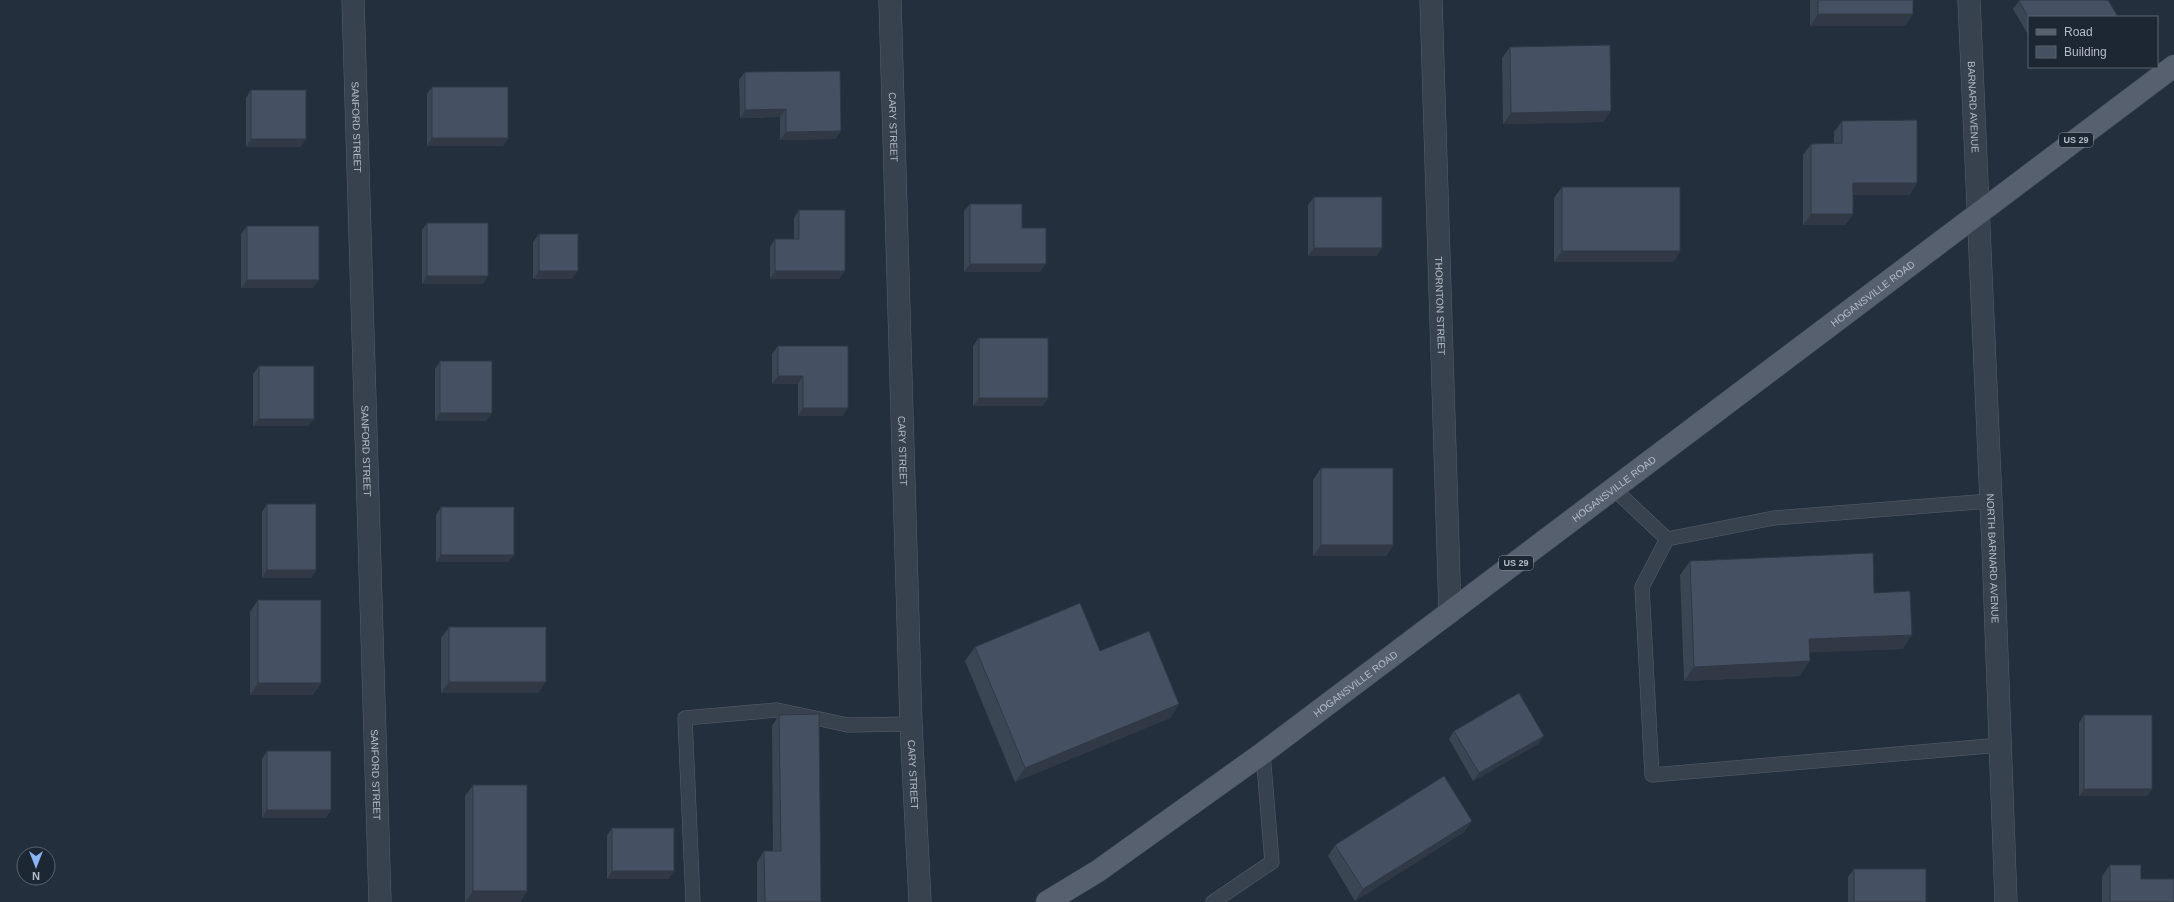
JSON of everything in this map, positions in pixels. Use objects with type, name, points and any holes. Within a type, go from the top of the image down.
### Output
[{"type":"main road","name":"HOGANSVILLE ROAD","points":[[1047,902],[1098,871],[1263,753],[2174,66]]},
{"type":"street","name":"SANFORD STREET","points":[[353,0],[380,902]]},
{"type":"street","name":"CARY STREET","points":[[890,0],[911,724],[920,902]]},
{"type":"street","name":"THORNTON STREET","points":[[1431,0],[1450,612]]},
{"type":"street","name":"BARNARD AVENUE","points":[[1969,0],[1978,214]]},
{"type":"street","name":"NORTH BARNARD AVENUE","points":[[1978,214],[2001,746],[2006,902]]},
{"type":"lane","points":[[1614,489],[1667,539]]},
{"type":"lane","points":[[1667,539],[1774,518],[1990,501]]},
{"type":"lane","points":[[1667,539],[1642,587],[1652,775],[2001,746]]},
{"type":"lane","points":[[693,902],[685,718],[777,710],[848,725],[911,724]]},
{"type":"lane","points":[[1213,902],[1272,862],[1263,753]]},
{"type":"building","points":[[1818,0],[1913,0],[1913,14],[1818,14]]},
{"type":"building","points":[[2108,0],[2117,15],[2028,17],[2019,1]]},
{"type":"building","points":[[1610,45],[1611,111],[1511,113],[1510,47]]},
{"type":"building","points":[[840,71],[841,131],[786,132],[786,109],[745,110],[745,72]]},
{"type":"building","points":[[432,87],[508,87],[508,138],[432,138]]},
{"type":"building","points":[[251,90],[306,90],[306,139],[251,139]]},
{"type":"building","points":[[1917,120],[1917,183],[1853,183],[1853,214],[1811,214],[1811,144],[1842,143],[1842,121]]},
{"type":"building","points":[[1562,187],[1680,187],[1680,251],[1562,251]]},
{"type":"building","points":[[1314,197],[1382,197],[1382,248],[1314,248]]},
{"type":"building","points":[[970,204],[1022,204],[1022,228],[1046,228],[1046,264],[970,264]]},
{"type":"building","points":[[799,210],[845,210],[845,271],[775,271],[775,239],[799,239]]},
{"type":"building","points":[[427,223],[488,223],[488,276],[427,276]]},
{"type":"building","points":[[247,226],[319,226],[319,280],[247,280]]},
{"type":"building","points":[[539,234],[578,234],[578,271],[539,271]]},
{"type":"building","points":[[979,338],[1048,338],[1048,398],[979,398]]},
{"type":"building","points":[[778,346],[848,346],[848,408],[803,408],[803,376],[778,376]]},
{"type":"building","points":[[440,361],[492,361],[492,413],[440,413]]},
{"type":"building","points":[[259,366],[314,366],[314,419],[259,419]]},
{"type":"building","points":[[1321,468],[1393,468],[1393,545],[1321,545]]},
{"type":"building","points":[[267,504],[316,504],[316,570],[267,570]]},
{"type":"building","points":[[441,507],[514,507],[514,555],[441,555]]},
{"type":"building","points":[[1873,553],[1874,593],[1910,591],[1912,635],[1809,639],[1810,661],[1694,667],[1690,561]]},
{"type":"building","points":[[258,600],[321,600],[321,683],[258,683]]},
{"type":"building","points":[[1080,603],[1100,651],[1149,631],[1179,704],[1025,768],[975,647]]},
{"type":"building","points":[[449,627],[546,627],[546,682],[449,682]]},
{"type":"building","points":[[1519,693],[1544,736],[1479,773],[1454,731]]},
{"type":"building","points":[[819,714],[821,902],[765,902],[764,851],[781,851],[779,715]]},
{"type":"building","points":[[2084,715],[2152,715],[2152,789],[2084,789]]},
{"type":"building","points":[[267,751],[331,751],[331,810],[267,810]]},
{"type":"building","points":[[1444,776],[1472,821],[1363,889],[1335,845]]},
{"type":"building","points":[[473,785],[527,785],[527,891],[473,891]]},
{"type":"building","points":[[612,828],[674,828],[674,871],[612,871]]},
{"type":"building","points":[[2110,865],[2141,865],[2141,879],[2174,879],[2174,902],[2110,902]]},
{"type":"building","points":[[1854,869],[1926,869],[1926,902],[1854,902]]}]
